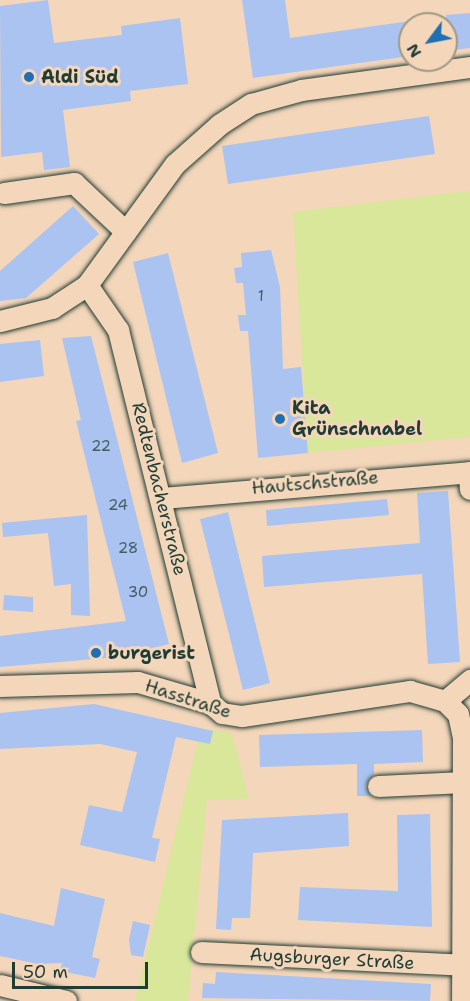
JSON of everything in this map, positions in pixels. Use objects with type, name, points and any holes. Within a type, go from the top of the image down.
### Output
[{"type":"street","points":[[0,321],[52,308],[87,285],[175,164],[220,124],[251,104],[301,90],[470,67]]},
{"type":"street","points":[[4,193],[74,183],[126,232]]},
{"type":"street","name":"Redtenbacherstraße","points":[[87,285],[118,330],[162,498],[210,703]]},
{"type":"street","name":"Hautschstraße","points":[[162,498],[469,481]]},
{"type":"street","points":[[465,999],[463,965],[464,738],[458,714],[445,701],[470,680]]},
{"type":"street","name":"Hasstraße","points":[[0,686],[138,682],[210,703],[222,713],[242,716],[410,691],[445,701]]},
{"type":"street","points":[[378,786],[464,782]]},
{"type":"street","name":"Augsburger Straße","points":[[201,952],[463,965]]},
{"type":"street","points":[[0,985],[66,1001]]},
{"type":"green space","points":[[470,191],[470,437],[308,453],[293,212]]},
{"type":"green space","points":[[201,728],[232,733],[249,799],[207,800],[188,1001],[135,1001]]},
{"type":"building","points":[[48,0],[54,43],[122,35],[121,26],[180,18],[188,84],[130,91],[131,101],[63,110],[70,167],[44,170],[42,152],[1,157],[0,6]]},
{"type":"building","points":[[242,0],[285,0],[290,38],[398,23],[398,58],[253,78]]},
{"type":"building","points":[[470,13],[470,48],[458,50],[458,14]]},
{"type":"building","points":[[429,116],[435,154],[228,184],[222,146]]},
{"type":"building","points":[[73,206],[99,234],[26,298],[0,301],[0,271]]},
{"type":"building","points":[[271,250],[280,287],[283,369],[301,367],[308,453],[258,458],[248,331],[240,331],[238,315],[246,315],[243,283],[236,283],[234,268],[242,267],[241,253]]},
{"type":"building","points":[[168,253],[218,453],[182,463],[133,262]]},
{"type":"building","points":[[91,336],[169,644],[118,657],[0,667],[0,636],[126,621],[76,421],[81,420],[62,338]]},
{"type":"building","points":[[40,340],[44,376],[0,382],[0,344]]},
{"type":"building","points":[[448,491],[460,662],[428,664],[422,574],[264,587],[262,556],[420,543],[417,493]]},
{"type":"building","points":[[387,499],[389,515],[267,526],[266,510]]},
{"type":"building","points":[[228,512],[270,683],[243,690],[200,519]]},
{"type":"building","points":[[87,515],[90,616],[71,615],[71,584],[54,586],[48,533],[3,537],[2,523]]},
{"type":"building","points":[[4,595],[33,597],[33,612],[3,610]]},
{"type":"building","points":[[94,704],[213,731],[210,744],[176,737],[152,838],[160,839],[155,862],[80,845],[89,805],[122,812],[137,752],[100,744],[0,749],[0,713]]},
{"type":"building","points":[[422,730],[423,762],[374,764],[374,774],[365,786],[371,796],[357,796],[357,764],[260,767],[259,735]]},
{"type":"building","points":[[348,813],[349,846],[253,853],[250,918],[232,918],[231,930],[216,929],[222,820]]},
{"type":"building","points":[[430,814],[432,927],[298,920],[300,887],[398,891],[397,815]]},
{"type":"building","points":[[61,888],[105,899],[92,957],[100,959],[95,978],[60,971],[62,963],[38,964],[0,956],[0,913],[54,926]]},
{"type":"building","points":[[133,921],[150,925],[143,957],[131,955],[129,940]]},
{"type":"building","points":[[216,972],[431,984],[430,1001],[202,998],[203,983],[215,984]]},
{"type":"place","name":"Aldi Süd","points":[[29,77]]},
{"type":"place","name":"Kita Grünschnabel","points":[[280,419]]},
{"type":"place","name":"burgerist","points":[[96,653]]}]
